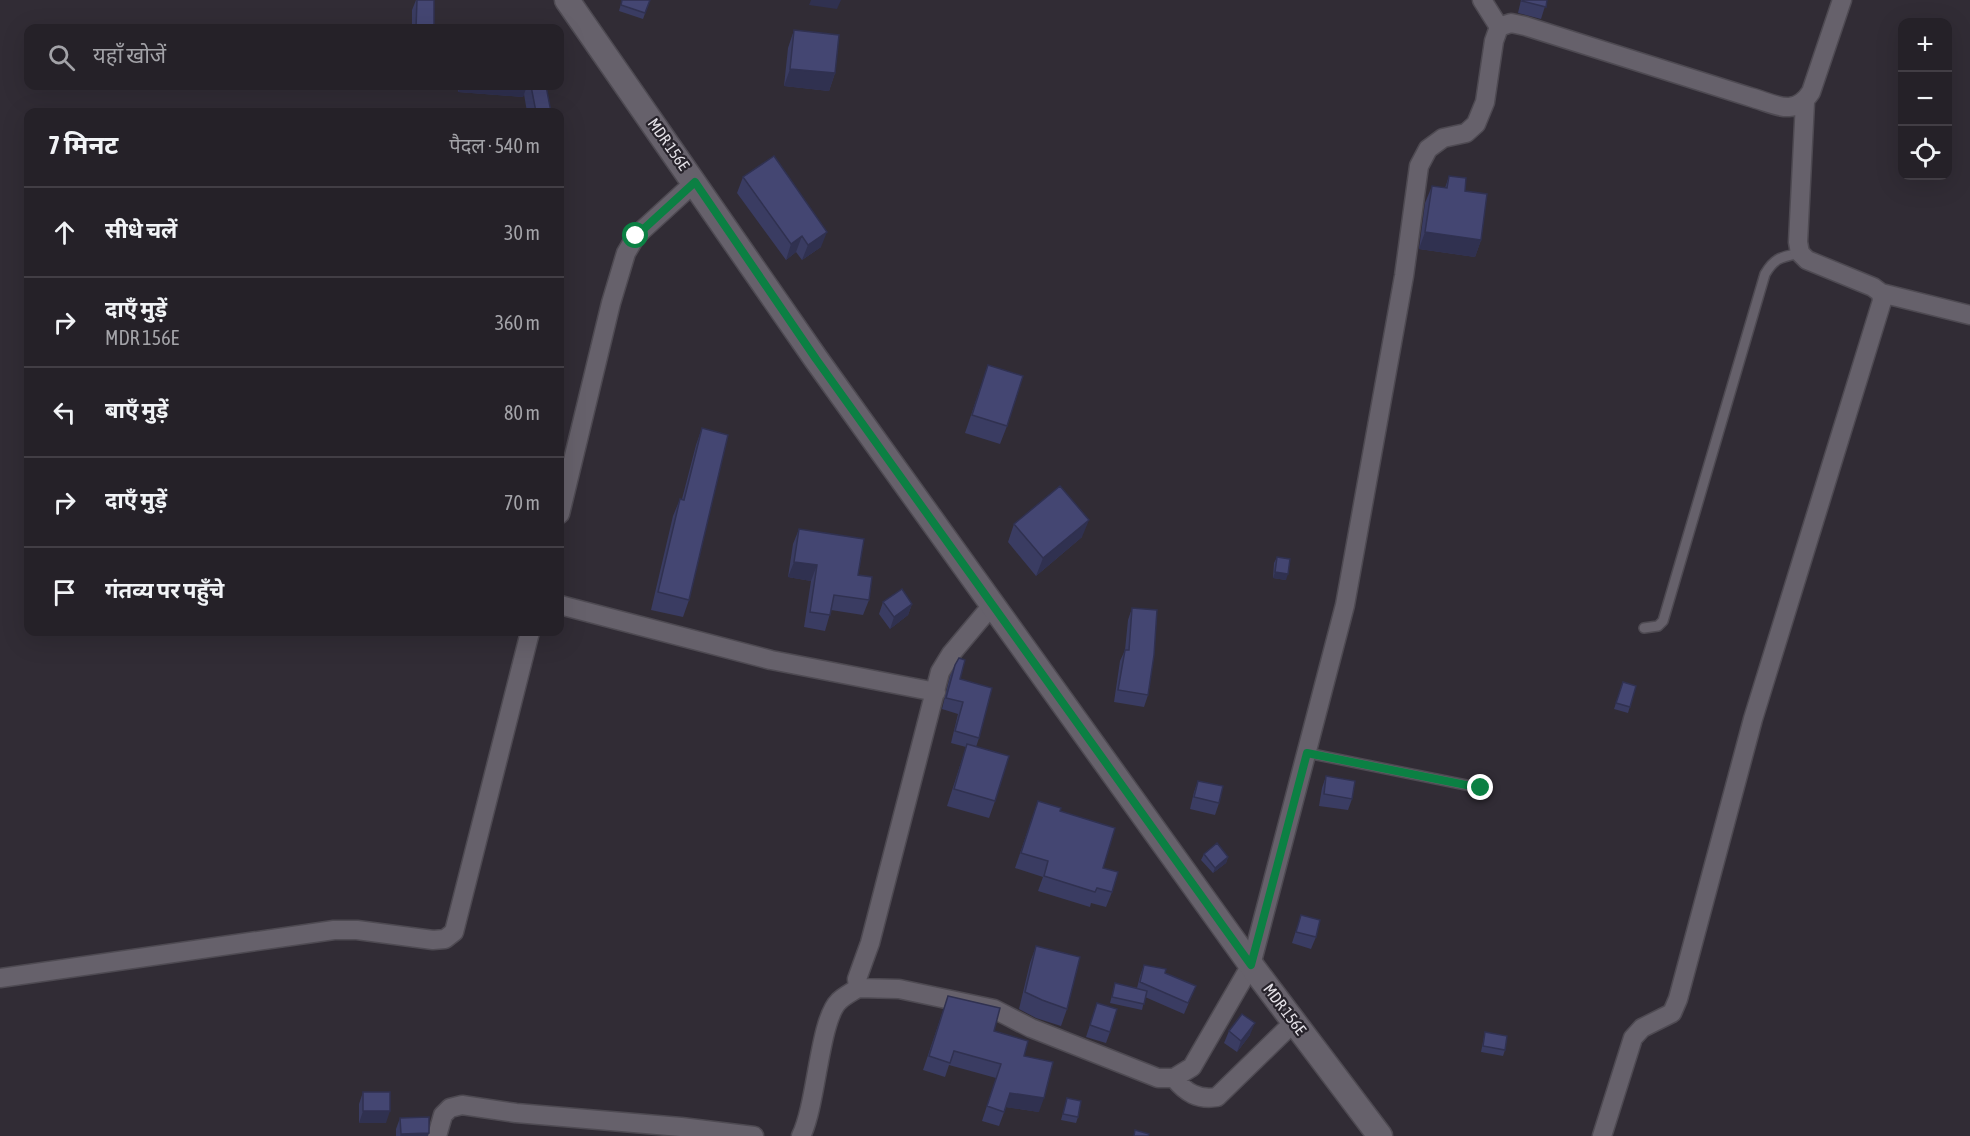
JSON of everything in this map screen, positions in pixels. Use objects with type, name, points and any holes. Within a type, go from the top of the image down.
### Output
[{"type":"main road","name":"MDR 156E","points":[[567,0],[816,359],[1251,965],[1380,1136]]},
{"type":"street","points":[[801,1136],[816,1084],[830,1014],[838,1002],[858,988],[899,989],[994,1009],[1031,1028],[1158,1078],[1174,1078],[1192,1067],[1251,965],[1346,605],[1404,276],[1419,166],[1428,149],[1443,138],[1466,133],[1476,124],[1485,102],[1498,27],[1482,0]]},
{"type":"street","points":[[1498,27],[1510,23],[1525,26],[1787,107],[1797,107],[1805,102],[1811,92],[1842,0]]},
{"type":"street","points":[[1805,102],[1798,242],[1800,253],[1807,260],[1873,287],[1881,293],[1970,315]]},
{"type":"street","points":[[564,497],[611,303],[626,253],[636,236],[695,182]]},
{"type":"street","points":[[1602,1136],[1633,1038],[1641,1028],[1672,1013],[1678,999],[1753,719],[1880,311],[1881,293]]},
{"type":"street","points":[[858,988],[857,979],[870,943],[940,672],[951,654],[993,604]]},
{"type":"street","points":[[564,605],[771,660],[936,692]]},
{"type":"street","points":[[0,978],[334,930],[357,930],[433,940],[445,939],[454,932],[529,636]]},
{"type":"street","points":[[1174,1078],[1191,1094],[1204,1099],[1217,1097],[1294,1022]]},
{"type":"street","points":[[437,1136],[443,1115],[450,1108],[462,1105],[516,1113],[681,1127],[754,1136]]},
{"type":"lane","points":[[1644,628],[1658,626],[1663,621],[1765,274],[1772,263],[1779,258],[1800,253]]},
{"type":"lane","points":[[1307,753],[1481,788]]},
{"type":"building","points":[[417,0],[434,0],[434,24],[416,24]]},
{"type":"building","points":[[622,0],[650,0],[645,13],[621,5]]},
{"type":"building","points":[[1547,0],[1546,7],[1522,1]]},
{"type":"building","points":[[794,30],[839,35],[835,73],[790,69]]},
{"type":"building","points":[[532,90],[547,90],[550,108],[535,108]]},
{"type":"building","points":[[774,156],[827,232],[808,245],[802,236],[791,244],[743,177]]},
{"type":"building","points":[[1449,176],[1466,178],[1465,191],[1487,194],[1481,240],[1425,232],[1432,186],[1447,188]]},
{"type":"building","points":[[988,365],[1023,376],[1007,426],[972,415]]},
{"type":"building","points":[[702,428],[728,435],[689,600],[658,592],[680,499],[684,500]]},
{"type":"building","points":[[1060,486],[1089,520],[1043,558],[1014,524]]},
{"type":"building","points":[[799,529],[864,539],[858,575],[872,577],[869,600],[834,595],[830,615],[810,612],[817,565],[794,562]]},
{"type":"building","points":[[1277,557],[1290,559],[1288,574],[1275,572]]},
{"type":"building","points":[[902,589],[912,604],[894,617],[883,602]]},
{"type":"building","points":[[1132,608],[1157,610],[1148,695],[1118,690],[1125,650],[1129,650]]},
{"type":"building","points":[[959,658],[965,660],[960,679],[992,688],[979,738],[955,731],[963,702],[946,698]]},
{"type":"building","points":[[1623,682],[1636,686],[1630,707],[1616,703]]},
{"type":"building","points":[[967,744],[1009,756],[995,801],[954,789]]},
{"type":"building","points":[[1326,776],[1355,781],[1352,799],[1324,794]]},
{"type":"building","points":[[1198,781],[1223,786],[1219,803],[1194,797]]},
{"type":"building","points":[[1038,801],[1061,808],[1060,811],[1115,828],[1103,868],[1118,872],[1112,892],[1097,888],[1095,892],[1044,876],[1048,861],[1021,853]]},
{"type":"building","points":[[1217,843],[1228,857],[1215,868],[1204,854]]},
{"type":"building","points":[[1301,915],[1320,920],[1316,937],[1296,932]]},
{"type":"building","points":[[1036,946],[1080,957],[1067,1009],[1025,992]]},
{"type":"building","points":[[1144,965],[1166,969],[1165,973],[1196,986],[1188,1003],[1140,982]]},
{"type":"building","points":[[1115,983],[1147,991],[1144,1004],[1112,997]]},
{"type":"building","points":[[948,996],[1000,1008],[994,1031],[1028,1041],[1024,1056],[1053,1062],[1044,1098],[1010,1093],[1004,1112],[987,1106],[1001,1064],[954,1051],[950,1063],[929,1056]]},
{"type":"building","points":[[1097,1003],[1117,1009],[1110,1032],[1090,1025]]},
{"type":"building","points":[[1242,1014],[1255,1023],[1241,1041],[1229,1031]]},
{"type":"building","points":[[1485,1032],[1507,1036],[1505,1050],[1483,1046]]},
{"type":"building","points":[[363,1092],[390,1092],[390,1111],[363,1111]]},
{"type":"building","points":[[1067,1098],[1081,1101],[1078,1117],[1063,1114]]},
{"type":"building","points":[[429,1117],[429,1133],[401,1134],[400,1118]]},
{"type":"building","points":[[1135,1130],[1149,1134],[1148,1136],[1134,1136]]},
{"type":"route","points":[[636,236],[695,182],[816,359],[1251,965],[1307,753],[1481,788]]}]
